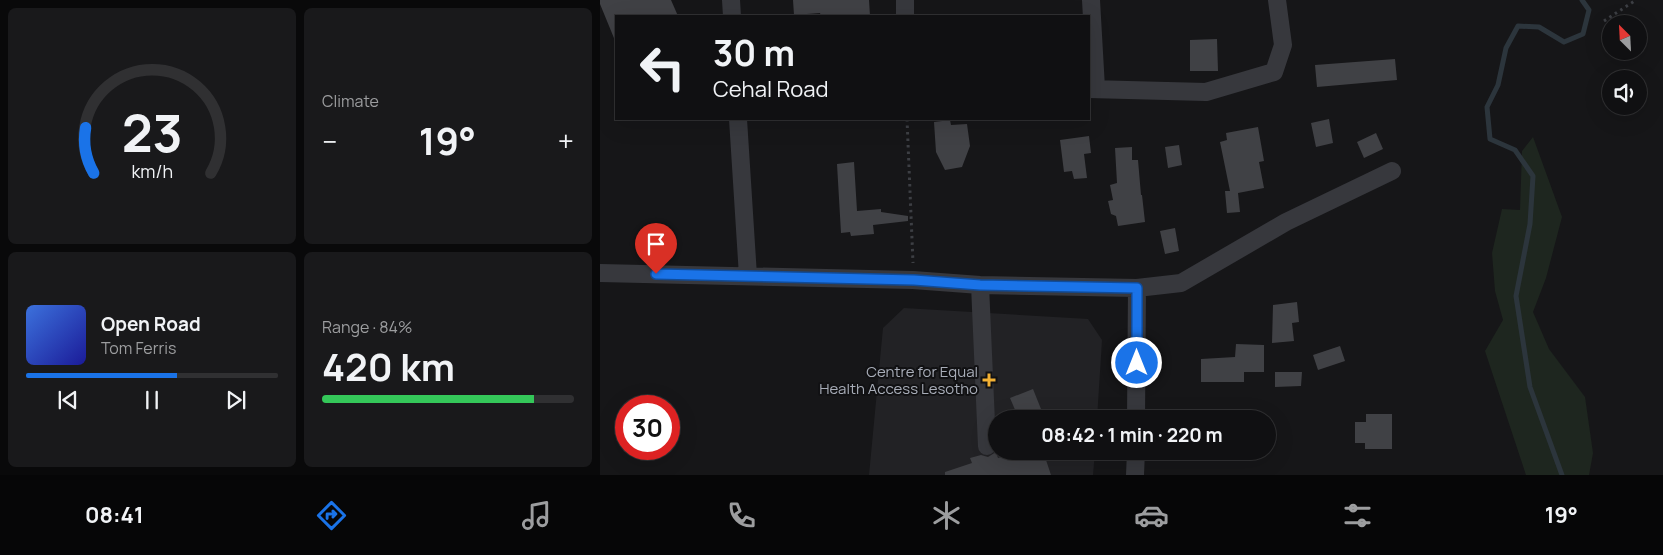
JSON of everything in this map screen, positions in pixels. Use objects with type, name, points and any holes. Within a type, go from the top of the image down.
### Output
[{"type":"street","points":[[731,0],[732,15]]},
{"type":"street","points":[[905,0],[905,15]]},
{"type":"street","points":[[1091,0],[1092,89],[1206,92],[1274,72],[1284,45],[1277,0]]},
{"type":"street","points":[[738,120],[748,276]]},
{"type":"street","points":[[600,273],[914,280],[980,285],[1137,288],[1181,283],[1286,222],[1392,171]]},
{"type":"street","points":[[980,285],[987,446]]},
{"type":"street","points":[[1136,410],[1137,288]]},
{"type":"street","points":[[1135,475],[1136,460]]},
{"type":"path","points":[[1613,15],[1636,0]]},
{"type":"path","points":[[907,120],[914,280]]},
{"type":"shaded area","points":[[1533,137],[1562,217],[1546,278],[1533,312],[1549,349],[1585,397],[1593,453],[1589,475],[1526,475],[1485,351],[1503,320],[1495,291],[1492,253],[1502,209],[1520,210],[1522,151]]},
{"type":"shaded area","name":"Centre for Equal Health Access Lesotho","points":[[904,308],[1088,319],[1102,340],[1098,410],[988,410],[988,460],[1094,460],[1093,475],[869,475],[883,328]]},
{"type":"building","points":[[600,0],[671,0],[678,15],[615,15],[615,41]]},
{"type":"building","points":[[793,0],[869,0],[870,15],[821,15],[820,13],[794,15]]},
{"type":"building","points":[[1217,39],[1218,71],[1190,71],[1190,40]]},
{"type":"building","points":[[1395,59],[1397,80],[1317,87],[1315,65]]},
{"type":"building","points":[[1329,119],[1333,143],[1316,147],[1311,123]]},
{"type":"building","points":[[950,120],[951,125],[967,124],[970,146],[962,167],[945,170],[936,152],[934,122]]},
{"type":"building","points":[[1258,127],[1264,161],[1259,162],[1264,188],[1238,193],[1240,212],[1227,213],[1225,191],[1230,191],[1220,142],[1227,140],[1226,133]]},
{"type":"building","points":[[1376,133],[1383,149],[1364,158],[1357,142]]},
{"type":"building","points":[[1089,136],[1091,153],[1084,154],[1087,178],[1074,179],[1072,171],[1064,172],[1060,140]]},
{"type":"building","points":[[1179,145],[1182,165],[1168,168],[1165,147]]},
{"type":"building","points":[[1132,147],[1132,160],[1138,160],[1145,222],[1118,226],[1116,216],[1111,214],[1108,201],[1113,200],[1110,185],[1117,183],[1115,148]]},
{"type":"building","points":[[854,162],[857,211],[881,209],[881,212],[908,216],[908,221],[873,225],[874,234],[851,236],[850,232],[841,233],[837,164]]},
{"type":"building","points":[[1175,228],[1179,251],[1165,254],[1160,231]]},
{"type":"building","points":[[1297,302],[1299,322],[1292,323],[1294,341],[1272,343],[1273,305]]},
{"type":"building","points":[[1236,344],[1264,345],[1264,372],[1244,372],[1244,382],[1201,382],[1201,359],[1235,357]]},
{"type":"building","points":[[1340,346],[1345,361],[1318,370],[1313,355]]},
{"type":"building","points":[[1275,372],[1302,372],[1301,386],[1275,387]]},
{"type":"building","points":[[1033,389],[1041,410],[1015,410],[1010,398]]},
{"type":"building","points":[[1366,414],[1392,414],[1392,449],[1365,449],[1365,443],[1355,443],[1355,422],[1366,422]]},
{"type":"building","points":[[981,455],[988,457],[988,460],[1046,460],[1051,475],[945,475],[945,472],[972,463],[970,458]]},
{"type":"waterway","points":[[1562,475],[1530,387],[1516,296],[1530,224],[1533,176],[1515,150],[1490,139],[1487,107],[1498,85],[1506,48],[1518,26],[1539,27],[1564,42],[1583,34],[1589,10],[1582,0]]},
{"type":"place","name":"Centre for Equal Health Access Lesotho","points":[[989,380]]},
{"type":"route","points":[[656,274],[914,280],[980,285],[1137,288],[1137,363]]}]
